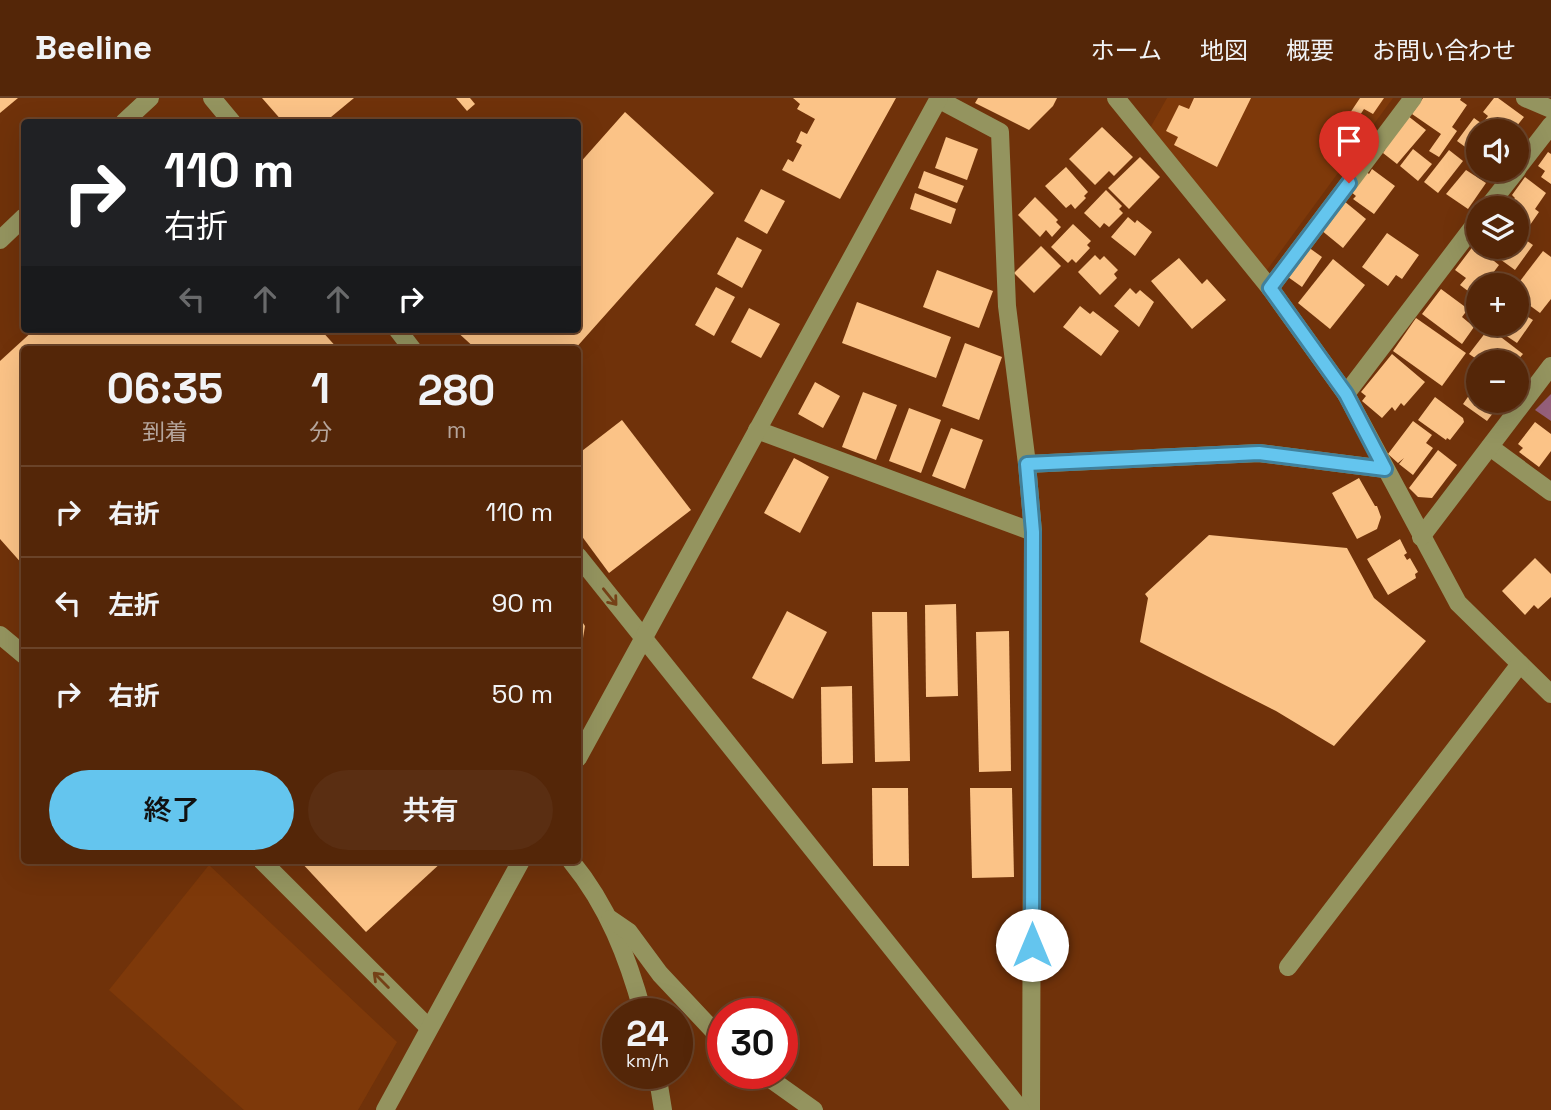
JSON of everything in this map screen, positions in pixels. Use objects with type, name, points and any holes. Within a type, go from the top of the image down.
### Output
[{"type":"street","points":[[127,119],[150,98]]},
{"type":"street","points":[[212,98],[230,119]]},
{"type":"street","points":[[581,752],[938,98],[1000,132],[1007,306],[1033,532],[1031,1110]]},
{"type":"street","points":[[1116,98],[1270,288],[1346,394],[1458,603],[1551,694]]},
{"type":"street","points":[[1270,288],[1413,98]]},
{"type":"street","points":[[1525,98],[1551,109]]},
{"type":"street","points":[[1529,153],[1551,125]]},
{"type":"street","points":[[1496,196],[1507,182]]},
{"type":"street","points":[[0,240],[21,220]]},
{"type":"street","points":[[1346,394],[1466,236]]},
{"type":"street","points":[[1421,537],[1551,366]]},
{"type":"street","points":[[757,430],[1033,532]]},
{"type":"street","points":[[1490,447],[1551,492]]},
{"type":"street","points":[[1027,464],[1259,453],[1385,469]]},
{"type":"street","points":[[581,560],[1021,1110]]},
{"type":"street","points":[[0,635],[21,652]]},
{"type":"street","points":[[1288,967],[1520,664]]},
{"type":"street","points":[[265,864],[429,1028]]},
{"type":"street","points":[[385,1110],[520,864]]},
{"type":"street","points":[[574,864],[586,879],[610,919],[632,972],[639,998]]},
{"type":"street","points":[[610,919],[629,932],[660,974],[707,1024]]},
{"type":"street","points":[[660,1089],[663,1110]]},
{"type":"street","points":[[784,1089],[814,1110]]},
{"type":"shaded area","points":[[1167,98],[1393,98],[1261,278],[1145,137]]},
{"type":"shaded area","points":[[1551,394],[1551,421],[1535,410]]},
{"type":"shaded area","points":[[209,865],[397,1042],[358,1110],[244,1110],[109,990]]},
{"type":"building","points":[[0,98],[18,98],[0,113]]},
{"type":"building","points":[[262,98],[354,98],[329,119],[280,119]]},
{"type":"building","points":[[456,98],[470,98],[475,104],[467,111]]},
{"type":"building","points":[[793,98],[896,98],[840,199],[782,170],[788,159],[793,162],[802,145],[796,142],[801,131],[807,134],[815,119],[797,109],[800,104]]},
{"type":"building","points":[[978,98],[1057,98],[1053,106],[1029,130],[975,103]]},
{"type":"building","points":[[1194,98],[1251,98],[1217,167],[1174,145],[1178,137],[1166,131],[1179,105],[1189,109]]},
{"type":"building","points":[[1360,98],[1384,98],[1373,114],[1364,109],[1358,118],[1350,113]]},
{"type":"building","points":[[1423,98],[1461,98],[1467,105],[1452,127],[1457,131],[1439,157],[1429,151],[1441,134],[1412,114]]},
{"type":"building","points":[[1494,98],[1498,98],[1524,117],[1486,119],[1488,116],[1483,112]]},
{"type":"building","points":[[625,112],[714,193],[578,346],[473,346],[458,333],[581,333],[581,162]]},
{"type":"building","points":[[1408,116],[1426,130],[1397,164],[1383,153],[1383,148]]},
{"type":"building","points":[[1102,127],[1133,157],[1114,176],[1109,171],[1095,185],[1069,159]]},
{"type":"building","points":[[1466,129],[1466,148],[1457,141]]},
{"type":"building","points":[[946,137],[978,149],[967,180],[935,168]]},
{"type":"building","points":[[1413,149],[1432,164],[1418,181],[1400,166]]},
{"type":"building","points":[[1449,150],[1463,161],[1438,193],[1424,182]]},
{"type":"building","points":[[1548,152],[1551,154],[1551,184],[1541,177],[1545,171],[1538,166]]},
{"type":"building","points":[[1140,157],[1160,177],[1129,209],[1108,188]]},
{"type":"building","points":[[1066,167],[1088,192],[1075,209],[1071,204],[1066,208],[1045,186]]},
{"type":"building","points":[[1372,169],[1395,186],[1374,214],[1353,199],[1356,196],[1350,191],[1365,171],[1369,174]]},
{"type":"building","points":[[1466,170],[1466,182],[1486,183],[1477,196],[1466,196],[1466,208],[1446,194]]},
{"type":"building","points":[[924,171],[964,186],[957,203],[918,188]]},
{"type":"building","points":[[1529,180],[1546,193],[1535,209],[1539,212],[1530,225],[1529,196],[1512,195],[1521,182]]},
{"type":"building","points":[[761,189],[785,201],[767,234],[744,221]]},
{"type":"building","points":[[1106,190],[1122,206],[1119,209],[1123,213],[1109,227],[1104,223],[1100,228],[1084,213]]},
{"type":"building","points":[[915,193],[956,209],[951,224],[910,209]]},
{"type":"building","points":[[1035,197],[1058,220],[1056,222],[1061,227],[1052,237],[1046,230],[1040,237],[1018,215]]},
{"type":"building","points":[[1344,201],[1366,219],[1343,248],[1321,230]]},
{"type":"building","points":[[1128,217],[1135,223],[1137,220],[1152,232],[1135,256],[1111,237]]},
{"type":"building","points":[[1073,224],[1091,241],[1087,245],[1090,248],[1076,263],[1072,259],[1068,263],[1051,247]]},
{"type":"building","points":[[1387,233],[1419,255],[1402,279],[1396,275],[1388,286],[1362,267]]},
{"type":"building","points":[[737,237],[762,250],[742,288],[717,274]]},
{"type":"building","points":[[1041,246],[1061,266],[1034,293],[1014,273]]},
{"type":"building","points":[[1308,247],[1322,257],[1302,287],[1288,277]]},
{"type":"building","points":[[1543,251],[1551,257],[1551,299],[1540,313],[1529,305],[1529,273],[1526,273]]},
{"type":"building","points":[[1095,255],[1100,260],[1104,256],[1118,270],[1114,274],[1117,278],[1100,295],[1078,272]]},
{"type":"building","points":[[1466,256],[1466,259],[1492,259],[1499,265],[1493,273],[1466,273],[1466,278],[1455,270]]},
{"type":"building","points":[[1179,258],[1202,284],[1207,279],[1226,300],[1192,329],[1151,281]]},
{"type":"building","points":[[1333,259],[1365,285],[1330,329],[1298,303]]},
{"type":"building","points":[[1500,259],[1523,259],[1515,270]]},
{"type":"building","points":[[937,270],[993,291],[979,328],[923,307]]},
{"type":"building","points":[[1466,278],[1466,290],[1460,285]]},
{"type":"building","points":[[716,287],[735,297],[714,336],[695,325]]},
{"type":"building","points":[[1130,288],[1136,294],[1140,290],[1154,302],[1139,327],[1114,306]]},
{"type":"building","points":[[1441,289],[1466,308],[1462,317],[1466,320],[1468,336],[1462,344],[1422,314]]},
{"type":"building","points":[[857,302],[951,337],[936,378],[842,343]]},
{"type":"building","points":[[1080,306],[1090,314],[1093,311],[1119,331],[1101,356],[1063,327]]},
{"type":"building","points":[[749,308],[780,324],[761,358],[731,342]]},
{"type":"building","points":[[1416,318],[1466,353],[1442,386],[1393,351]]},
{"type":"building","points":[[31,333],[324,333],[335,346],[21,346],[21,563],[0,539],[0,361]]},
{"type":"building","points":[[1483,336],[1499,336],[1518,350],[1472,350]]},
{"type":"building","points":[[1506,336],[1522,336],[1517,343]]},
{"type":"building","points":[[965,343],[1002,357],[979,420],[942,406]]},
{"type":"building","points":[[1392,354],[1425,382],[1404,406],[1401,403],[1395,411],[1392,407],[1382,418],[1362,401],[1366,396],[1361,392]]},
{"type":"building","points":[[815,382],[840,396],[823,428],[798,414]]},
{"type":"building","points":[[863,392],[897,405],[876,460],[842,447]]},
{"type":"building","points":[[1435,397],[1463,418],[1464,422],[1450,440],[1446,440],[1418,420]]},
{"type":"building","points":[[909,408],[941,420],[921,473],[889,461]]},
{"type":"building","points":[[1476,413],[1493,413],[1487,421]]},
{"type":"building","points":[[622,420],[691,510],[609,573],[581,535],[581,452]]},
{"type":"building","points":[[1413,421],[1432,435],[1426,443],[1433,448],[1413,475],[1399,464],[1404,458],[1398,463],[1388,454]]},
{"type":"building","points":[[1535,422],[1551,434],[1551,451],[1539,467],[1519,452],[1523,448],[1518,444]]},
{"type":"building","points":[[951,428],[983,440],[965,489],[932,476]]},
{"type":"building","points":[[1438,450],[1457,465],[1432,498],[1418,497],[1409,488]]},
{"type":"building","points":[[794,458],[829,477],[800,533],[764,513]]},
{"type":"building","points":[[1359,478],[1381,517],[1377,529],[1357,539],[1332,493]]},
{"type":"building","points":[[1209,535],[1347,548],[1374,598],[1426,641],[1334,746],[1276,711],[1140,642],[1148,598],[1145,594]]},
{"type":"building","points":[[1400,539],[1407,553],[1404,555],[1407,560],[1410,558],[1418,572],[1415,574],[1416,578],[1388,595],[1367,559]]},
{"type":"building","points":[[1535,558],[1551,574],[1551,597],[1538,609],[1534,605],[1525,615],[1502,591]]},
{"type":"building","points":[[956,604],[958,696],[926,697],[925,605]]},
{"type":"building","points":[[787,611],[827,632],[793,699],[752,678]]},
{"type":"building","points":[[872,612],[907,612],[910,761],[875,762]]},
{"type":"building","points":[[581,620],[585,626],[581,650]]},
{"type":"building","points":[[1009,631],[1011,771],[979,772],[976,632]]},
{"type":"building","points":[[852,686],[853,763],[822,764],[821,687]]},
{"type":"building","points":[[872,788],[908,788],[909,866],[873,866]]},
{"type":"building","points":[[970,788],[1012,788],[1014,877],[972,878]]},
{"type":"building","points":[[303,864],[440,864],[366,932]]},
{"type":"route","points":[[1032,945],[1033,532],[1027,464],[1259,453],[1385,469],[1346,394],[1270,288],[1349,183]]}]
